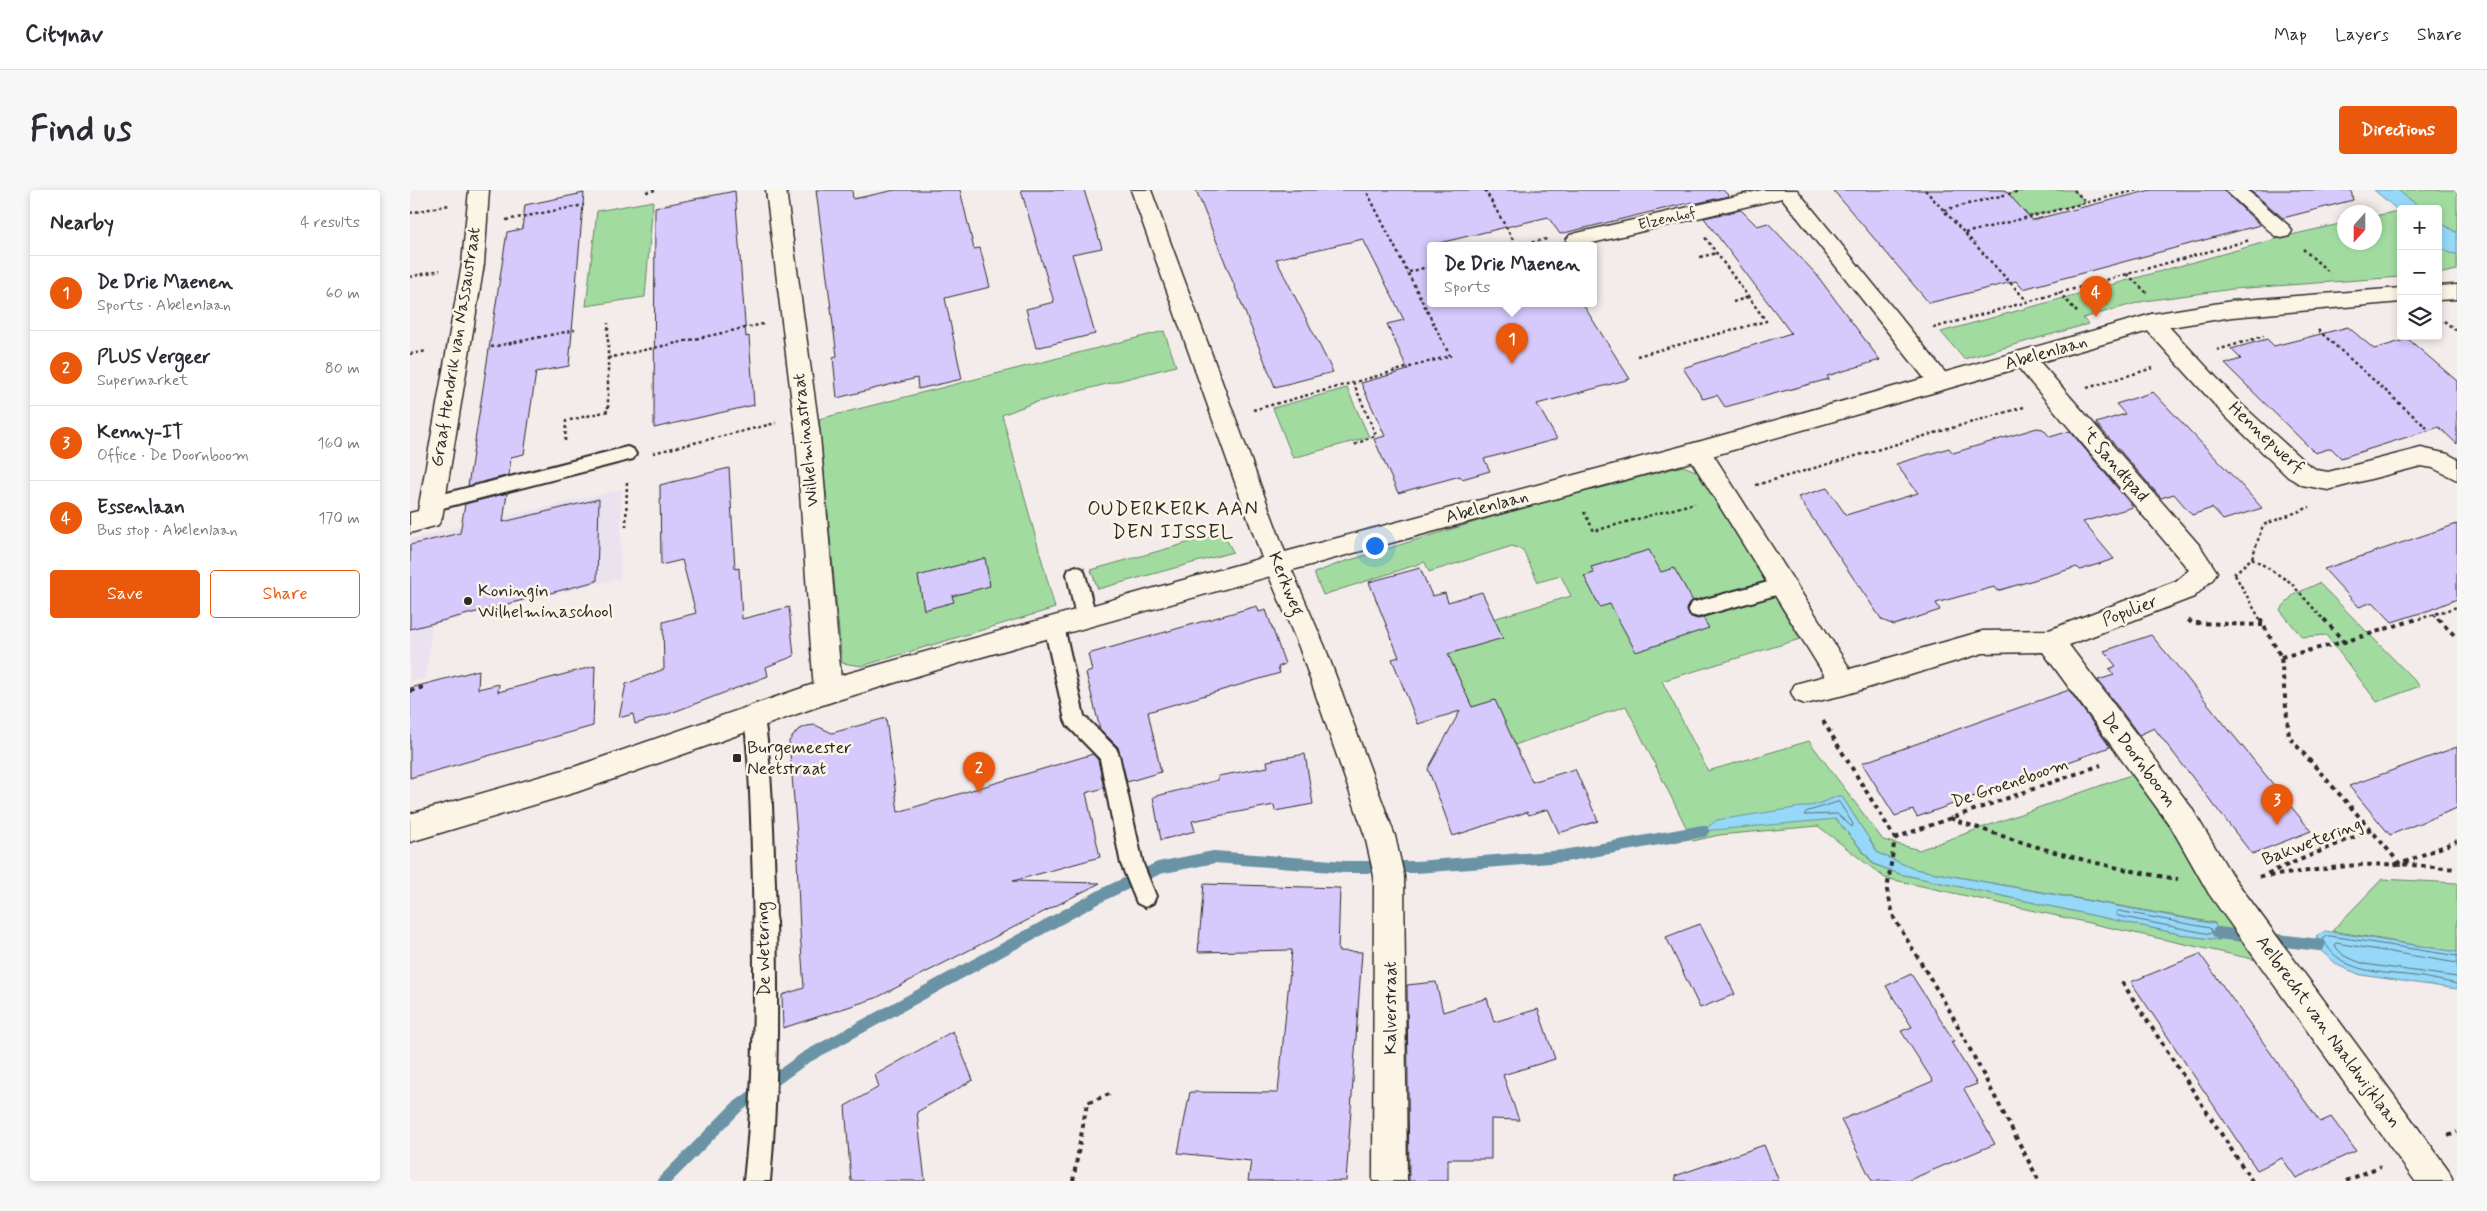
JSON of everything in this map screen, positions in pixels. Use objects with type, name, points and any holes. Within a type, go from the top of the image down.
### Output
[{"type":"street","name":"Wilhelminastraat","points":[[776,190],[805,416],[828,691]]},
{"type":"street","name":"Kerkweg","points":[[1142,190],[1277,564],[1312,648],[1380,836]]},
{"type":"street","points":[[1786,190],[1940,382]]},
{"type":"street","name":"Elzenhof","points":[[1577,240],[1786,190]]},
{"type":"street","points":[[2235,190],[2282,231]]},
{"type":"street","name":"Graaf Hendrik van Nassaustraat","points":[[423,515],[458,353],[473,264],[478,195]]},
{"type":"street","points":[[2442,293],[2457,292]]},
{"type":"street","name":"Abelenlaan","points":[[1277,564],[1698,451],[1940,382],[2025,360],[2152,322],[2232,308],[2397,295]]},
{"type":"street","name":"Hennepwerf","points":[[2152,322],[2234,410],[2297,470],[2311,478],[2328,481],[2421,457],[2448,465]]},
{"type":"street","name":"'t Sandtpad","points":[[2025,360],[2191,553],[2204,572]]},
{"type":"street","points":[[1698,451],[1844,683]]},
{"type":"street","points":[[410,828],[577,779],[828,691],[1277,564]]},
{"type":"street","name":"Populier","points":[[2050,641],[2186,589],[2204,572]]},
{"type":"street","points":[[1806,692],[1844,683],[1983,642],[2050,641]]},
{"type":"street","name":"De Doornboom","points":[[2050,641],[2182,817],[2220,884]]},
{"type":"street","name":"Kalverstraat","points":[[1380,836],[1389,876],[1390,1181]]},
{"type":"street","name":"Aelbrecht van Naaldwijklaan","points":[[2220,884],[2436,1181]]},
{"type":"lane","name":"Graaf Hendrik van Nassaustraat","points":[[423,515],[563,471],[627,454]]},
{"type":"lane","points":[[1076,574],[1086,617]]},
{"type":"lane","points":[[1698,609],[1783,586]]},
{"type":"lane","points":[[1054,626],[1074,720],[1108,755],[1132,864],[1145,896]]},
{"type":"lane","name":"De Wetering","points":[[754,716],[760,764],[767,1062],[764,1121],[757,1181]]},
{"type":"path","points":[[646,192],[656,190]]},
{"type":"path","points":[[1224,418],[1450,356],[1410,272],[1366,190]]},
{"type":"path","points":[[1485,190],[1514,242]]},
{"type":"path","points":[[1925,190],[2027,301]]},
{"type":"path","points":[[1944,210],[2024,190]]},
{"type":"path","points":[[2074,190],[2086,202]]},
{"type":"path","points":[[1965,233],[2137,190]]},
{"type":"path","points":[[410,213],[478,195]]},
{"type":"path","points":[[476,226],[584,205]]},
{"type":"path","points":[[1637,356],[1766,321],[1687,214]]},
{"type":"path","points":[[1903,336],[2282,231],[2321,263],[2352,299]]},
{"type":"path","points":[[1700,257],[1717,253]]},
{"type":"path","points":[[1410,272],[1427,267]]},
{"type":"path","points":[[1733,302],[1749,297]]},
{"type":"path","points":[[608,358],[792,318]]},
{"type":"path","points":[[2442,319],[2457,331]]},
{"type":"path","points":[[563,471],[566,421],[608,412],[608,322]]},
{"type":"path","points":[[458,353],[575,330]]},
{"type":"path","points":[[1571,485],[1594,531],[2272,334]]},
{"type":"path","points":[[2352,360],[2441,441],[2448,465]]},
{"type":"path","points":[[1353,382],[1376,435],[1354,445]]},
{"type":"path","points":[[626,527],[627,454],[644,455],[805,416]]},
{"type":"path","points":[[2204,572],[2234,574],[2252,558],[2263,525],[2312,507],[2311,478]]},
{"type":"path","points":[[2252,558],[2290,582],[2344,642]]},
{"type":"path","points":[[2234,574],[2281,657],[2290,737],[2371,830]]},
{"type":"path","points":[[2158,600],[2192,623],[2264,625]]},
{"type":"path","points":[[2281,657],[2344,642],[2457,607]]},
{"type":"path","points":[[2433,614],[2457,638]]},
{"type":"path","points":[[410,691],[425,687]]},
{"type":"path","points":[[1806,692],[1895,838],[1887,890],[1894,918],[1951,1013],[2039,1181]]},
{"type":"path","name":"De Groeneboom","points":[[1895,838],[2134,754]]},
{"type":"path","name":"Bakwetering","points":[[1950,818],[2017,843],[2130,873],[2220,884],[2265,876],[2371,830],[2400,864]]},
{"type":"path","points":[[2400,864],[2457,841]]},
{"type":"path","points":[[2265,876],[2355,865],[2400,864],[2457,869]]},
{"type":"path","points":[[2122,982],[2252,1181]]},
{"type":"path","points":[[1072,1181],[1087,1102],[1112,1093]]},
{"type":"shaded area","name":"Koningin Wilhelminaschool","points":[[622,489],[620,578],[432,625],[426,678],[410,682],[410,539]]},
{"type":"green space","points":[[2024,190],[2074,190],[2086,202],[1965,233],[1944,210]]},
{"type":"green space","points":[[2398,190],[2457,190],[2457,233],[2442,224],[2442,205],[2417,205]]},
{"type":"green space","points":[[653,201],[645,297],[586,306],[597,211]]},
{"type":"green space","points":[[2397,211],[2397,277],[2233,289],[2144,301],[2083,318],[2088,324],[1964,359],[1941,332],[2291,235],[2337,225],[2337,250],[2382,250],[2382,214]]},
{"type":"green space","points":[[2442,248],[2450,253],[2457,254],[2457,270],[2442,273]]},
{"type":"green space","points":[[1164,331],[1176,366],[1033,403],[1002,415],[1055,608],[862,666],[842,663],[819,419]]},
{"type":"green space","points":[[1347,388],[1369,437],[1293,458],[1273,408]]},
{"type":"green space","points":[[1683,466],[1696,471],[1705,481],[1800,639],[1662,681],[1708,771],[1809,741],[1883,840],[1919,850],[2139,772],[2266,962],[1885,878],[1818,826],[1719,835],[1693,841],[1626,706],[1486,755],[1474,747],[1428,638],[1571,596],[1561,576],[1538,582],[1523,550],[1512,546],[1429,572],[1425,562],[1323,595],[1314,573],[1340,563],[1508,512]],"holes":[[[1841,795],[1878,853],[1914,869],[2215,923],[2219,940],[2189,936],[1900,874],[1873,864],[1836,819],[1815,805]]]},
{"type":"green space","points":[[1223,533],[1233,552],[1098,589],[1091,570]]},
{"type":"green space","points":[[2319,583],[2420,686],[2377,702],[2326,635],[2302,637],[2280,610],[2293,595]]},
{"type":"green space","points":[[2382,879],[2457,883],[2457,952],[2332,931]]},
{"type":"water","points":[[2374,190],[2398,190],[2417,205],[2397,205],[2397,210]]},
{"type":"water","points":[[2442,224],[2457,233],[2457,254],[2450,253],[2442,248]]},
{"type":"water","points":[[1841,795],[1878,853],[1914,869],[2215,924],[2220,940],[2189,936],[1900,874],[1874,864],[1836,819],[1703,831],[1717,820],[1815,805]]},
{"type":"water","points":[[2325,931],[2457,952],[2457,989],[2361,975],[2339,966],[2321,951],[2316,936]]},
{"type":"building","points":[[816,190],[852,190],[853,199],[895,190],[960,190],[974,249],[980,248],[990,287],[945,298],[962,379],[918,389],[917,378],[837,398],[833,357],[837,356]]},
{"type":"building","points":[[1021,190],[1084,190],[1102,248],[1072,254],[1095,334],[1036,348],[1026,309],[1054,302]]},
{"type":"building","points":[[1196,190],[1723,190],[1729,196],[1693,204],[1692,202],[1560,234],[1548,217],[1444,242],[1427,242],[1427,307],[1585,307],[1630,379],[1537,404],[1557,439],[1484,459],[1490,471],[1462,479],[1460,476],[1398,493],[1374,439],[1385,436],[1361,383],[1408,370],[1387,324],[1404,320],[1363,239],[1276,259],[1333,372],[1275,387]]},
{"type":"building","points":[[1833,190],[2005,190],[2032,220],[2151,190],[2223,190],[2260,225],[2023,289],[2016,281],[1929,303]]},
{"type":"building","points":[[2250,190],[2351,190],[2353,200],[2283,218]]},
{"type":"building","points":[[735,191],[746,337],[749,336],[754,405],[654,428],[655,207]]},
{"type":"building","points":[[584,193],[569,366],[536,372],[524,454],[511,457],[509,475],[468,486],[507,232],[522,229],[525,205]]},
{"type":"building","points":[[1741,210],[1757,226],[1768,223],[1816,274],[1880,360],[1827,376],[1829,379],[1725,407],[1717,395],[1703,399],[1683,368],[1791,333],[1704,218]]},
{"type":"building","points":[[2348,327],[2374,349],[2409,340],[2457,381],[2457,444],[2439,427],[2341,458],[2331,448],[2315,453],[2225,364],[2241,359],[2231,349],[2267,339],[2274,346]]},
{"type":"building","points":[[2153,392],[2262,508],[2223,520],[2212,508],[2192,515],[2174,494],[2161,498],[2096,423],[2125,414],[2116,404]]},
{"type":"building","points":[[2037,428],[2043,429],[2050,437],[2070,431],[2133,507],[2083,522],[2114,559],[2080,570],[2077,567],[1997,591],[1994,587],[1936,603],[1940,610],[1894,625],[1882,620],[1798,497],[1827,488],[1846,515],[1918,493],[1896,464],[1949,448],[1953,453]]},
{"type":"building","points":[[729,468],[735,569],[739,568],[742,619],[789,607],[794,656],[766,667],[768,676],[671,713],[635,724],[633,714],[619,718],[626,684],[664,669],[663,622],[696,613],[682,560],[661,565],[660,485]]},
{"type":"building","name":"Koningin Wilhelminaschool","points":[[507,493],[503,522],[599,499],[597,581],[410,629],[410,545],[460,533],[465,504]]},
{"type":"building","points":[[2457,524],[2457,599],[2430,610],[2392,622],[2373,602],[2359,607],[2324,569]]},
{"type":"building","points":[[1649,550],[1661,572],[1674,568],[1693,601],[1686,608],[1689,616],[1697,619],[1703,618],[1709,628],[1636,652],[1610,604],[1600,607],[1584,576],[1594,573],[1591,567]]},
{"type":"building","points":[[985,558],[990,586],[952,596],[954,602],[924,610],[918,576]]},
{"type":"building","points":[[1420,568],[1432,596],[1445,593],[1448,602],[1482,592],[1503,638],[1448,654],[1472,707],[1495,700],[1532,782],[1575,769],[1598,821],[1559,833],[1548,809],[1529,815],[1527,812],[1453,836],[1428,769],[1460,711],[1418,724],[1392,659],[1399,657],[1369,582]]},
{"type":"building","points":[[1257,606],[1259,612],[1266,610],[1285,664],[1278,667],[1280,673],[1148,712],[1161,772],[1127,782],[1118,747],[1100,729],[1086,673],[1092,671],[1088,654]]},
{"type":"building","points":[[2151,635],[2311,831],[2252,854],[2154,728],[2139,735],[2098,680],[2114,675],[2109,669],[2116,666],[2104,651]]},
{"type":"building","points":[[595,666],[593,726],[410,778],[410,688],[479,670],[478,689],[499,684],[498,692]]},
{"type":"building","points":[[2069,690],[2110,747],[1917,817],[1913,810],[1895,816],[1862,763]]},
{"type":"building","points":[[886,718],[898,812],[1093,754],[1098,760],[1104,788],[1086,793],[1100,857],[1013,881],[1100,883],[876,998],[783,1028],[782,995],[804,988],[797,859],[799,858],[789,741],[798,730],[807,726],[815,725],[832,733]]},
{"type":"building","points":[[2457,747],[2457,808],[2390,835],[2349,786]]},
{"type":"building","points":[[1305,754],[1313,804],[1275,811],[1274,805],[1192,821],[1195,831],[1161,840],[1153,797],[1218,780],[1218,776],[1268,767],[1267,761]]},
{"type":"building","points":[[1204,884],[1340,888],[1338,951],[1362,952],[1346,1181],[1248,1181],[1251,1161],[1178,1153],[1190,1092],[1278,1093],[1292,950],[1198,952]]},
{"type":"building","points":[[1700,924],[1735,994],[1700,1008],[1666,937]]},
{"type":"building","points":[[2200,954],[2320,1122],[2331,1117],[2356,1151],[2296,1178],[2282,1158],[2257,1170],[2131,982]]},
{"type":"building","points":[[1911,974],[1954,1041],[1951,1042],[1977,1084],[1964,1089],[1995,1144],[1907,1181],[1872,1181],[1841,1120],[1933,1081],[1901,1031],[1912,1027],[1886,986]]},
{"type":"building","points":[[1436,982],[1443,1012],[1487,998],[1494,1022],[1538,1009],[1555,1059],[1503,1075],[1519,1120],[1491,1119],[1491,1159],[1448,1159],[1448,1181],[1409,1181],[1407,985]]},
{"type":"building","points":[[953,1031],[973,1080],[917,1112],[925,1181],[851,1181],[845,1106],[879,1087],[875,1075]]},
{"type":"building","points":[[1764,1145],[1779,1181],[1676,1181],[1675,1176]]},
{"type":"waterway","points":[[664,1181],[736,1108],[805,1058],[1106,893],[1159,868],[1214,857],[1346,867],[1416,867],[1564,856],[1703,831]]},
{"type":"waterway","points":[[2218,933],[2319,945]]},
{"type":"place","name":"Essenlaan","points":[[2096,317]]},
{"type":"place","name":"De Drie Maenen","points":[[1512,364]]},
{"type":"place","name":"Koningin Wilhelminaschool","points":[[468,601]]},
{"type":"place","name":"Burgemeester Neetstraat","points":[[737,758]]},
{"type":"place","name":"PLUS Vergeer","points":[[979,793]]},
{"type":"place","name":"Kenny-IT","points":[[2277,825]]},
{"type":"district","name":"OUDERKERK AAN DEN IJSSEL","points":[[1173,520]]}]
